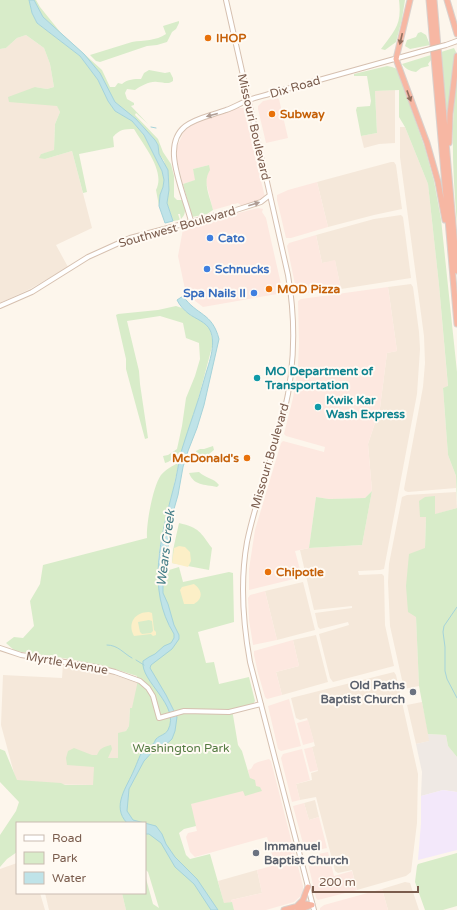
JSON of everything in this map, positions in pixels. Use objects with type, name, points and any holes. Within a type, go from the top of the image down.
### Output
[{"type":"highway","points":[[410,0],[396,59],[430,154],[438,182],[450,243]]},
{"type":"highway","points":[[429,0],[457,324]]},
{"type":"highway","points":[[434,0],[457,271]]},
{"type":"highway","points":[[447,0],[457,34]]},
{"type":"highway","points":[[449,178],[450,114],[457,56]]},
{"type":"highway","points":[[296,908],[303,900],[308,887]]},
{"type":"highway","points":[[284,910],[313,907]]},
{"type":"main road","name":"Missouri Boulevard","points":[[226,0],[292,298],[293,347],[289,392],[284,415],[255,509],[247,542],[243,594],[246,630],[250,662],[313,907]]},
{"type":"main road","name":"Dix Road","points":[[191,221],[175,160],[175,146],[179,135],[194,120],[228,110],[248,100],[457,41]]},
{"type":"main road","name":"Southwest Boulevard","points":[[0,306],[32,292],[88,257],[130,238],[236,210],[261,202],[270,195]]},
{"type":"main road","points":[[182,224],[186,217],[187,207]]},
{"type":"main road","name":"Myrtle Avenue","points":[[0,648],[21,655],[96,667],[140,681],[148,688],[153,696],[159,718],[180,712],[228,712],[261,704]]},
{"type":"shaded area","points":[[26,35],[44,48],[50,64],[54,87],[47,89],[35,87],[57,105],[60,112],[55,124],[54,151],[41,154],[45,159],[72,151],[92,228],[56,245],[68,267],[30,289],[0,303],[0,49],[6,48],[17,38]]},
{"type":"shaded area","points":[[395,90],[395,143],[379,144],[364,148],[361,136],[377,133],[375,91]]},
{"type":"shaded area","points":[[277,98],[279,99],[288,138],[266,143],[258,106],[263,101]]},
{"type":"shaded area","points":[[238,108],[244,108],[265,197],[242,206],[238,203],[213,210],[206,182],[209,165],[193,169],[196,180],[183,184],[177,160],[177,147],[184,131],[194,123]]},
{"type":"shaded area","points":[[400,127],[405,127],[428,184],[448,387],[443,388],[448,455],[456,476],[456,488],[408,492],[404,489],[423,387],[425,363],[424,336],[400,157]]},
{"type":"shaded area","points":[[394,162],[396,165],[402,209],[328,227],[317,182]]},
{"type":"shaded area","points":[[317,182],[328,227],[291,238],[286,238],[277,195],[288,190]]},
{"type":"shaded area","points":[[258,208],[263,209],[262,212],[266,218],[283,293],[203,307],[186,294],[178,256],[183,229],[195,224]]},
{"type":"shaded area","points":[[401,215],[403,217],[411,278],[341,289],[335,261],[322,263],[316,235],[374,219]]},
{"type":"shaded area","points":[[316,235],[322,263],[335,260],[341,289],[297,294],[287,246],[289,243]]},
{"type":"shaded area","points":[[411,284],[413,287],[420,349],[417,394],[384,569],[358,571],[359,575],[382,574],[384,576],[385,625],[394,666],[333,682],[330,678],[319,634],[349,625],[348,622],[320,629],[318,627],[315,613],[352,608],[352,606],[314,610],[300,550],[309,548],[362,545],[372,491],[368,444],[380,408],[387,353],[397,351],[388,287]]},
{"type":"shaded area","points":[[388,287],[397,351],[387,353],[380,408],[368,444],[372,491],[365,498],[329,499],[316,497],[309,548],[295,551],[302,577],[249,590],[249,569],[255,530],[281,443],[283,441],[324,452],[325,447],[286,436],[284,434],[293,398],[298,365],[298,301],[301,299]]},
{"type":"shaded area","points":[[456,492],[457,508],[426,517],[425,548],[416,616],[419,686],[404,689],[390,626],[388,582],[389,564],[402,497],[407,495]]},
{"type":"shaded area","points":[[303,582],[315,630],[277,640],[265,591]]},
{"type":"shaded area","points":[[265,591],[277,640],[253,645],[249,620],[248,598],[250,595]]},
{"type":"shaded area","points":[[316,635],[328,682],[282,695],[276,672],[299,666],[293,640]]},
{"type":"shaded area","points":[[293,640],[299,666],[276,672],[282,695],[267,699],[265,697],[258,673],[254,651]]},
{"type":"shaded area","points":[[63,664],[100,670],[137,683],[137,708],[130,708],[129,726],[126,731],[118,734],[118,758],[93,785],[17,784],[1,725],[3,675],[62,678]]},
{"type":"shaded area","points":[[394,672],[396,675],[418,774],[417,823],[411,872],[406,876],[357,890],[352,870],[338,873],[335,871],[316,797],[300,800],[296,784],[312,780],[311,773],[318,771],[312,747],[315,746],[307,718],[300,720],[296,718],[291,698]]},
{"type":"shaded area","points":[[289,699],[301,746],[281,751],[278,749],[268,706]]},
{"type":"shaded area","points":[[422,702],[430,741],[416,744],[407,705]]},
{"type":"shaded area","points":[[308,720],[314,742],[303,745],[297,723]]},
{"type":"shaded area","points":[[428,734],[446,735],[448,746],[457,757],[457,792],[443,790],[421,796],[422,772],[416,744],[429,741]]},
{"type":"shaded area","points":[[312,747],[318,770],[310,772],[304,749]]},
{"type":"shaded area","points":[[302,749],[310,780],[296,784],[300,800],[292,802],[281,758],[283,754]]},
{"type":"shaded area","points":[[269,759],[271,761],[303,886],[303,894],[294,902],[266,910],[234,910],[231,900],[262,893],[257,870],[275,865],[267,837],[195,857],[190,852],[186,837],[188,833],[197,831],[190,804],[252,788],[248,770],[251,769],[254,764]]},
{"type":"shaded area","points":[[443,790],[457,792],[457,850],[418,860],[421,823],[421,796]]},
{"type":"shaded area","points":[[315,800],[319,817],[309,820],[304,803]]},
{"type":"shaded area","points":[[304,803],[309,820],[319,817],[327,848],[308,852],[305,851],[293,806]]},
{"type":"shaded area","points":[[328,852],[334,876],[352,871],[357,890],[318,900],[316,898],[307,859],[309,856]]},
{"type":"shaded area","points":[[16,863],[16,894],[40,894],[45,910],[0,910],[0,869]]},
{"type":"shaded area","points":[[257,870],[262,893],[231,900],[232,902],[224,904],[218,881]]},
{"type":"shaded area","points":[[405,882],[410,883],[419,910],[388,910],[382,889]]},
{"type":"shaded area","points":[[382,889],[388,910],[320,910],[320,908],[324,905]]},
{"type":"shaded area","points":[[45,894],[122,894],[126,910],[49,910]]},
{"type":"green space","points":[[0,0],[29,0],[32,13],[37,23],[80,56],[98,80],[108,101],[115,111],[132,121],[144,135],[162,171],[164,180],[159,206],[156,190],[158,175],[156,167],[148,150],[134,129],[127,129],[118,132],[113,137],[114,147],[79,154],[87,192],[83,193],[72,151],[45,159],[39,158],[41,154],[54,150],[55,124],[60,112],[57,106],[9,102],[8,97],[35,87],[47,89],[54,87],[50,64],[44,48],[26,35],[17,38],[6,48],[0,49]]},
{"type":"green space","points":[[34,0],[36,0],[61,33],[102,70],[110,87],[115,87],[118,83],[122,84],[129,80],[141,79],[144,73],[149,70],[165,73],[170,72],[173,78],[173,81],[171,82],[151,82],[135,90],[127,89],[125,93],[127,99],[134,103],[134,105],[131,106],[148,124],[136,113],[135,115],[158,139],[163,152],[171,164],[174,176],[174,197],[177,200],[183,200],[185,208],[184,215],[181,219],[180,214],[178,214],[180,220],[173,221],[167,203],[169,179],[164,161],[159,154],[158,145],[155,140],[136,119],[115,102],[99,73],[84,54],[43,17]]},
{"type":"green space","points":[[399,0],[405,0],[396,42],[385,50],[381,49],[396,27],[400,9]]},
{"type":"green space","points":[[179,21],[176,29],[172,32],[167,42],[147,46],[100,62],[96,61],[90,55],[132,42],[158,38],[166,34],[163,26]]},
{"type":"green space","points":[[421,32],[426,35],[430,45],[410,49],[405,46],[407,40],[416,37],[418,33]]},
{"type":"green space","points":[[454,48],[456,52],[448,127],[441,52]]},
{"type":"green space","points":[[431,55],[431,60],[428,64],[429,66],[421,68],[416,72],[408,70],[402,64]]},
{"type":"green space","points":[[387,66],[397,69],[425,148],[434,181],[441,219],[457,372],[457,503],[456,476],[448,455],[443,388],[448,386],[428,184],[405,127],[399,117],[399,90],[375,91],[377,133],[361,136],[356,110],[357,107],[370,106],[371,101],[367,76],[354,76],[354,74]]},
{"type":"green space","points":[[457,79],[457,224],[453,170],[453,115]]},
{"type":"green space","points":[[209,165],[210,170],[207,185],[213,210],[207,214],[192,217],[183,184],[195,180],[193,169]]},
{"type":"green space","points":[[176,306],[201,320],[210,329],[213,343],[198,400],[181,454],[165,463],[163,456],[168,455],[177,449],[186,398],[200,359],[199,343],[186,338],[183,323],[160,316],[127,321],[139,371],[148,438],[145,439],[126,369],[126,359],[116,315],[158,310]]},
{"type":"green space","points":[[213,446],[214,450],[204,458],[197,454],[196,451],[200,449]]},
{"type":"green space","name":"Washington Park","points":[[179,462],[161,538],[158,560],[159,573],[179,567],[183,582],[229,572],[233,573],[234,622],[198,632],[206,663],[214,662],[219,684],[249,677],[255,701],[253,704],[232,709],[238,745],[242,751],[250,778],[255,780],[256,786],[260,787],[262,791],[245,796],[243,791],[191,804],[196,826],[184,829],[179,833],[186,855],[190,859],[210,854],[224,903],[232,902],[234,910],[126,910],[122,894],[146,894],[146,879],[153,904],[159,908],[148,872],[146,870],[146,822],[16,822],[16,853],[7,859],[0,867],[0,835],[16,811],[19,802],[0,782],[0,749],[5,751],[17,780],[61,783],[65,785],[93,785],[94,767],[67,765],[66,758],[68,751],[74,748],[92,755],[97,755],[102,748],[111,745],[112,749],[108,758],[118,758],[118,733],[126,731],[129,726],[130,708],[132,708],[137,685],[137,676],[122,671],[77,660],[15,651],[6,643],[14,637],[23,638],[34,626],[30,601],[40,584],[43,565],[147,538],[151,505],[155,488],[158,480],[165,471]]},
{"type":"green space","points":[[199,472],[219,485],[217,487],[200,484],[191,477],[189,473]]},
{"type":"green space","points":[[372,491],[362,545],[309,548],[316,497],[329,499],[365,498]]},
{"type":"green space","points":[[435,496],[435,514],[457,508],[457,757],[448,746],[446,735],[428,734],[419,686],[416,617],[408,612],[406,586],[409,554],[425,548],[426,517],[420,517],[419,501],[425,497]]},
{"type":"green space","points":[[179,523],[199,531],[212,548],[209,570],[172,563],[173,550]]},
{"type":"green space","points":[[457,853],[457,906],[443,910],[425,910],[415,882],[418,864]]},
{"type":"sand","points":[[179,546],[185,547],[190,552],[191,561],[188,567],[172,563],[174,548]]},
{"type":"sand","points":[[194,584],[199,589],[201,597],[194,604],[184,604],[180,590],[182,587]]},
{"type":"sand","points":[[144,612],[152,613],[156,635],[153,636],[151,634],[134,636],[131,627],[132,623],[136,616]],"holes":[[[149,620],[152,621],[153,631],[151,633],[142,634],[140,632],[138,622]]]},
{"type":"water","points":[[29,0],[34,0],[43,17],[84,54],[100,73],[115,102],[136,119],[155,140],[158,145],[159,154],[168,170],[169,190],[167,203],[173,221],[165,223],[159,206],[164,180],[162,171],[144,135],[132,121],[115,111],[108,101],[98,80],[80,56],[37,23],[32,13]]},
{"type":"water","name":"Wears Creek","points":[[183,296],[208,319],[216,330],[219,339],[204,405],[183,467],[178,495],[172,516],[166,557],[163,593],[179,635],[179,639],[172,649],[151,665],[150,668],[177,717],[175,731],[172,739],[161,749],[154,750],[144,761],[129,789],[127,811],[133,820],[140,822],[126,822],[122,817],[120,803],[124,790],[145,748],[152,745],[156,739],[167,732],[171,721],[165,703],[147,677],[143,661],[155,654],[164,646],[171,643],[174,638],[174,634],[165,617],[160,599],[158,563],[164,526],[176,480],[179,459],[210,362],[213,342],[208,327],[182,308],[178,302],[177,300]]},
{"type":"water","points":[[146,823],[156,826],[175,857],[197,879],[218,910],[211,910],[194,884],[175,867],[161,843],[149,834],[146,834]]},
{"type":"waterway","points":[[151,127],[156,128]]},
{"type":"waterway","points":[[457,607],[444,626],[443,632],[445,647],[445,671],[447,679],[457,698]]},
{"type":"waterway","points":[[107,645],[117,648],[132,658]]},
{"type":"waterway","points":[[136,660],[144,665]]},
{"type":"place","name":"IHOP","points":[[208,38]]},
{"type":"place","name":"Subway","points":[[272,114]]},
{"type":"place","name":"Cato","points":[[210,238]]},
{"type":"place","name":"Schnucks","points":[[207,269]]},
{"type":"place","name":"MOD Pizza","points":[[269,289]]},
{"type":"place","name":"Spa Nails II","points":[[254,293]]},
{"type":"place","name":"MO Department of Transportation","points":[[257,378]]},
{"type":"place","name":"Kwik Kar Wash Express","points":[[318,407]]},
{"type":"place","name":"McDonald's","points":[[247,458]]},
{"type":"place","name":"Chipotle","points":[[268,572]]},
{"type":"place","name":"Old Paths Baptist Church","points":[[413,692]]},
{"type":"place","name":"Immanuel Baptist Church","points":[[256,853]]}]
